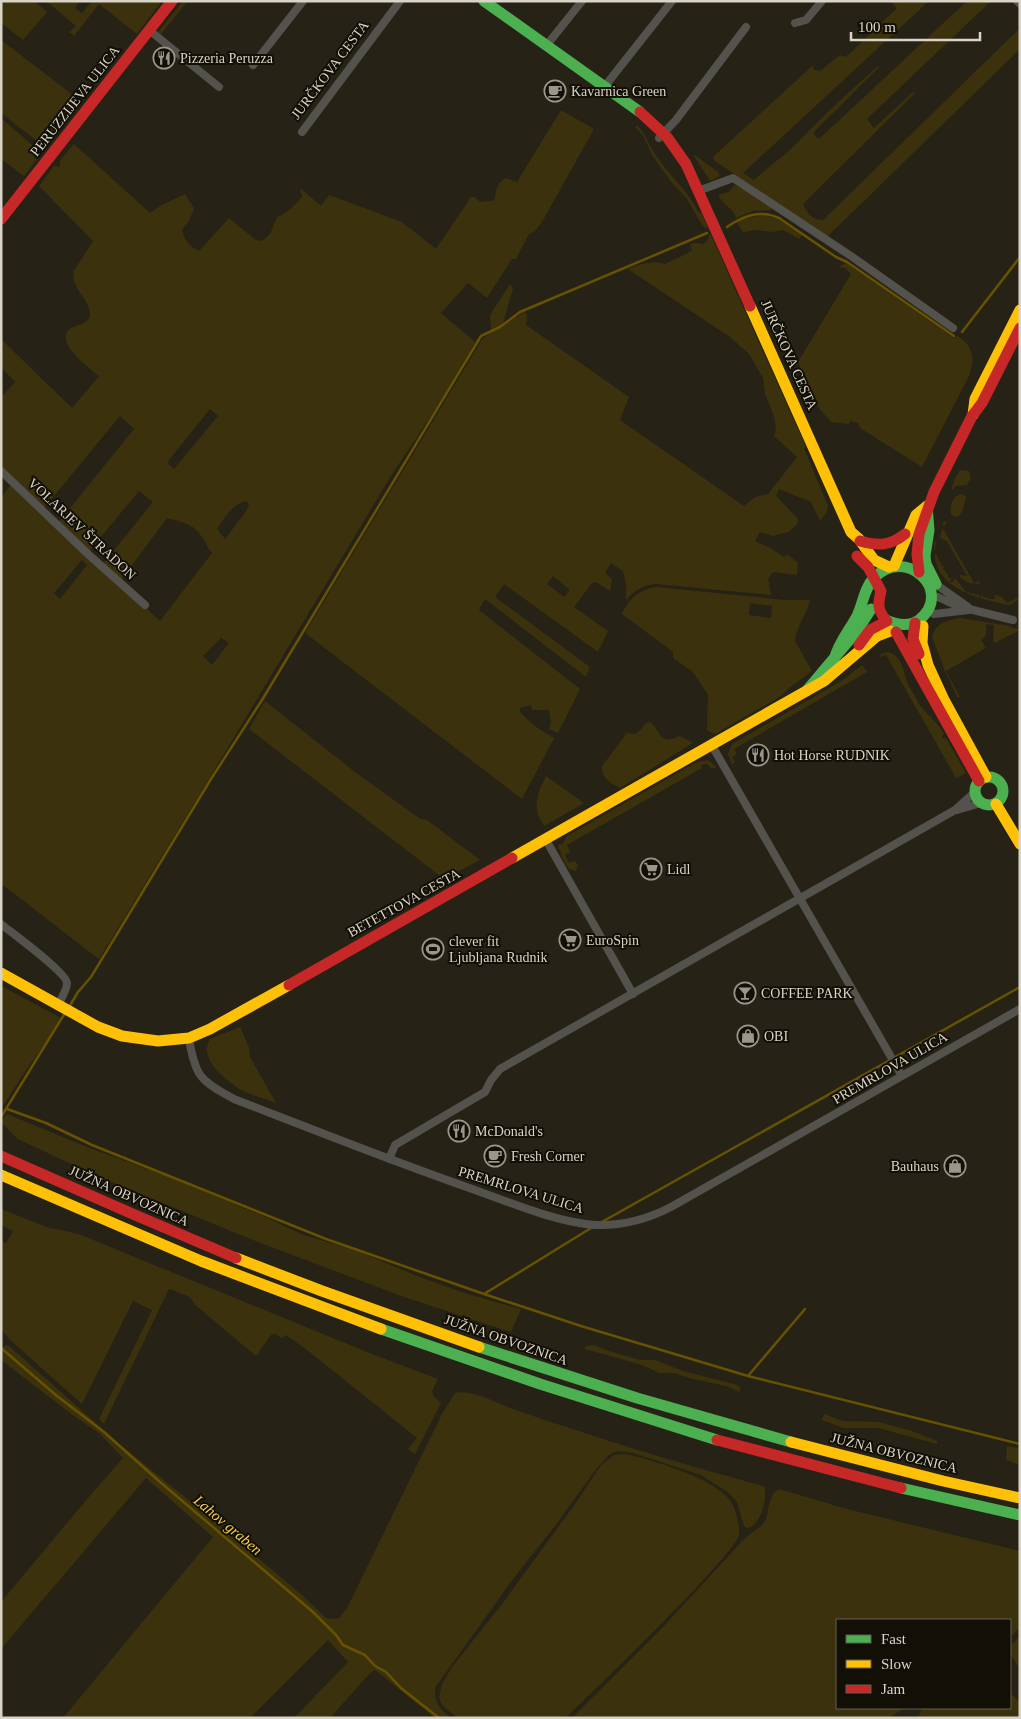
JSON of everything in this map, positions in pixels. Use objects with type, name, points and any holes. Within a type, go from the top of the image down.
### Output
[{"type":"main road","name":"PERUZZIJEVA ULICA","points":[[1,219],[172,1]]},
{"type":"main road","name":"JURČKOVA CESTA","points":[[485,2],[605,86],[661,136],[695,178],[698,191],[851,532],[874,560],[896,568]]},
{"type":"main road","points":[[972,416],[975,399],[1020,310]]},
{"type":"main road","points":[[935,591],[919,572],[916,562],[917,548],[927,506],[972,416],[982,403],[1020,328]]},
{"type":"main road","points":[[927,506],[916,515],[908,531],[896,568],[889,575],[873,583],[881,591],[878,602],[879,611],[982,779]]},
{"type":"main road","points":[[871,609],[874,617],[888,627],[917,626],[934,614],[935,591],[926,564],[925,549],[929,530],[927,506]]},
{"type":"main road","points":[[860,541],[874,546],[882,546],[893,543],[908,531]]},
{"type":"main road","name":"JURČKOVA CESTA","points":[[851,532],[851,542],[857,556],[863,560],[873,583]]},
{"type":"main road","points":[[896,568],[911,568],[919,572]]},
{"type":"main road","points":[[896,568],[914,578],[923,588],[935,591]]},
{"type":"main road","name":"BETETTOVA CESTA","points":[[808,689],[818,674],[834,660],[856,634],[871,609],[873,583]]},
{"type":"main road","name":"BETETTOVA CESTA","points":[[834,660],[836,646],[861,610],[873,583]]},
{"type":"main road","points":[[935,591],[928,608],[917,626],[915,644],[921,659],[928,665],[982,779]]},
{"type":"main road","name":"BETETTOVA CESTA","points":[[1,973],[98,1026],[130,1038],[158,1041],[189,1038],[238,1014],[808,689],[829,679],[856,653],[866,647],[888,627]]},
{"type":"main road","points":[[994,778],[1003,786],[1004,794],[996,804],[988,806],[980,803],[975,792],[982,779],[994,778]]},
{"type":"main road","points":[[996,804],[1020,844]]},
{"type":"main road","points":[[1,1149],[124,1204],[155,1225]]},
{"type":"main road","name":"JUŽNA OBVOZNICA","points":[[1,1156],[155,1225],[272,1272],[482,1348],[612,1391],[778,1439],[1020,1498]]},
{"type":"main road","points":[[1,1175],[116,1227],[271,1290],[483,1365],[757,1451],[1020,1515]]},
{"type":"street","points":[[253,65],[303,1]]},
{"type":"street","name":"JURČKOVA CESTA","points":[[302,132],[400,1]]},
{"type":"street","points":[[546,46],[582,1]]},
{"type":"street","points":[[605,86],[672,1]]},
{"type":"street","points":[[795,23],[806,20],[822,1]]},
{"type":"street","points":[[1017,1],[1020,4]]},
{"type":"street","points":[[661,136],[676,120],[746,27]]},
{"type":"street","points":[[149,30],[218,87]]},
{"type":"street","points":[[698,191],[733,178],[851,256],[953,328]]},
{"type":"street","name":"VOLARJEV ŠTRADON","points":[[1,470],[145,606]]},
{"type":"street","points":[[935,591],[957,606],[1013,620]]},
{"type":"street","points":[[934,614],[971,609]]},
{"type":"street","points":[[712,744],[902,1076]]},
{"type":"street","points":[[389,1160],[396,1144],[485,1092],[491,1080],[500,1069],[955,810],[975,792]]},
{"type":"street","points":[[955,810],[980,803]]},
{"type":"street","points":[[546,840],[633,994]]},
{"type":"street","points":[[1,924],[48,961],[65,978],[64,1008]]},
{"type":"street","name":"PREMRLOVA ULICA","points":[[189,1038],[190,1047],[200,1075],[216,1089],[234,1099],[389,1160],[524,1207],[580,1223],[607,1225],[652,1217],[1020,1008]]},
{"type":"shaded area","points":[[1,1],[34,1],[47,12],[23,40],[1,23]]},
{"type":"shaded area","points":[[46,1],[80,1],[75,8],[82,13],[92,1],[162,1],[137,34],[99,4],[74,36],[69,32],[76,26]]},
{"type":"shaded area","points":[[183,1],[188,1],[160,35],[158,32]]},
{"type":"shaded area","points":[[890,1],[929,1],[743,173],[754,180],[790,150],[878,66],[814,132],[814,135],[819,139],[967,1],[991,1],[867,119],[874,128],[913,92],[915,93],[803,204],[808,213],[816,219],[823,220],[1020,28],[1020,49],[827,237],[715,161],[713,157],[812,66],[814,70],[820,71],[840,55],[846,57],[897,8]]},
{"type":"shaded area","points":[[1,40],[82,103],[59,132],[41,144],[1,113]]},
{"type":"shaded area","points":[[561,110],[594,129],[542,222],[534,232],[529,234],[516,259],[512,259],[487,298],[468,283],[441,313],[475,342],[436,408],[394,471],[99,959],[1,884],[1,498],[12,483],[160,621],[212,553],[197,530],[183,522],[167,518],[121,580],[102,565],[153,502],[139,491],[90,550],[87,550],[58,523],[134,429],[120,416],[44,508],[10,474],[1,468],[1,394],[3,395],[15,382],[1,367],[1,339],[72,408],[99,376],[74,354],[66,339],[68,330],[89,319],[89,309],[74,282],[73,272],[93,241],[39,186],[54,166],[60,167],[60,160],[74,144],[150,213],[185,194],[194,208],[189,221],[182,230],[188,243],[199,251],[229,218],[256,240],[262,241],[270,234],[277,217],[287,211],[302,197],[300,188],[321,206],[329,195],[402,222],[436,249],[471,197],[475,197],[480,202],[491,201],[495,199],[500,182],[506,178],[517,182]],"holes":[[[210,409],[218,416],[174,469],[168,463]],[[246,501],[249,504],[247,510],[225,539],[217,529],[229,512]],[[82,560],[87,565],[60,599],[54,593]],[[221,638],[228,642],[212,665],[203,656]]]},
{"type":"shaded area","points":[[1,118],[38,150],[38,158],[24,176],[1,159]]},
{"type":"shaded area","points":[[637,125],[660,162],[689,197],[699,213],[701,212],[708,227],[705,228],[702,225],[687,199],[672,183],[652,155],[644,137],[635,127]]},
{"type":"shaded area","points":[[695,155],[718,172],[720,176],[710,181]]},
{"type":"shaded area","points":[[734,185],[742,188],[772,208],[770,210],[753,211],[736,218],[735,214],[718,195],[729,192]]},
{"type":"shaded area","points":[[764,215],[777,219],[803,234],[799,239],[783,230],[744,232],[737,222],[745,218]]},
{"type":"shaded area","points":[[710,233],[806,447],[804,448],[828,506],[826,513],[820,521],[811,502],[779,489],[776,496],[798,519],[797,524],[789,532],[773,536],[760,532],[755,541],[784,557],[787,554],[798,563],[797,575],[773,572],[768,579],[771,595],[656,584],[640,589],[626,600],[626,585],[623,571],[611,563],[605,573],[612,579],[610,591],[596,582],[592,583],[574,607],[608,631],[598,652],[504,584],[495,597],[590,667],[586,677],[485,599],[479,610],[580,689],[558,733],[549,729],[551,723],[549,710],[532,710],[531,705],[520,708],[520,712],[528,720],[554,738],[522,799],[305,633],[483,338],[524,312],[527,314],[526,325],[629,397],[620,420],[744,506],[755,497],[768,494],[797,457],[774,436],[776,430],[774,416],[765,394],[763,378],[749,354],[730,337],[628,269],[646,263],[665,264],[692,250],[690,244],[704,244]],"holes":[[[553,576],[570,590],[564,597],[547,584]]]},
{"type":"shaded area","points":[[846,263],[954,338],[958,336],[967,344],[972,354],[969,376],[922,467],[860,428],[858,423],[850,421],[849,424],[831,422],[818,407],[798,362],[851,274],[845,268],[839,267]]},
{"type":"shaded area","points":[[510,284],[513,288],[503,324],[491,331],[490,315]]},
{"type":"shaded area","points":[[960,470],[969,471],[971,478],[967,485],[956,486],[951,491],[955,478]]},
{"type":"shaded area","points":[[960,494],[966,496],[963,510],[959,516],[954,517],[951,514],[951,505],[955,497]]},
{"type":"shaded area","points":[[942,527],[974,583],[980,581],[979,584],[974,584],[960,577],[960,575],[967,576],[947,541],[940,538]]},
{"type":"shaded area","points":[[934,554],[937,555],[939,562],[942,563],[941,566],[944,566],[943,570],[948,574],[948,578],[951,578],[950,582],[953,582],[955,578],[967,593],[945,579],[938,568]]},
{"type":"shaded area","points":[[657,587],[785,600],[810,600],[807,611],[797,630],[795,641],[812,671],[781,696],[715,734],[708,731],[708,695],[693,672],[673,658],[673,652],[622,614],[628,603],[636,595]],"holes":[[[750,603],[772,606],[771,618],[749,615]]]},
{"type":"shaded area","points":[[969,591],[971,594],[978,594],[980,597],[983,595],[984,598],[987,597],[988,599],[995,599],[994,595],[996,595],[1002,597],[1007,603],[1017,598],[1018,600],[1010,605],[981,598],[967,593]]},
{"type":"shaded area","points":[[960,618],[1005,625],[1020,630],[995,643],[993,641],[994,625],[986,624],[986,635],[981,640],[986,648],[946,671],[960,697],[958,698],[945,671],[932,637],[939,625]]},
{"type":"shaded area","points":[[886,652],[892,653],[899,660],[909,686],[921,707],[942,730],[944,734],[942,736],[943,739],[946,738],[966,773],[956,778],[886,655],[879,658],[881,654]]},
{"type":"shaded area","points":[[862,665],[867,672],[734,749],[737,754],[732,757],[735,762],[732,764],[728,754],[732,744],[841,681]]},
{"type":"shaded area","points":[[265,701],[355,772],[419,818],[427,820],[480,860],[444,879],[249,729]]},
{"type":"shaded area","points":[[650,722],[664,738],[673,739],[680,736],[693,743],[620,788],[605,777],[602,766],[627,733],[636,733],[646,723]]},
{"type":"shaded area","points":[[707,760],[716,767],[714,769],[711,769],[707,764],[701,765],[702,768],[567,845],[570,852],[565,855],[569,863],[575,861],[578,865],[576,871],[569,869],[562,858],[560,849],[558,849],[559,844],[562,845],[567,836],[695,763]]},
{"type":"shaded area","points":[[546,776],[584,803],[544,826],[538,813],[537,801]]},
{"type":"shaded area","points":[[1,986],[61,1018],[56,1029],[1,1109]]},
{"type":"shaded area","points":[[240,1027],[249,1047],[250,1057],[276,1103],[239,1089],[218,1072],[209,1060],[207,1046],[210,1039]]},
{"type":"shaded area","points":[[7,1114],[87,1147],[169,1177],[268,1218],[301,1234],[357,1251],[464,1293],[521,1309],[511,1332],[407,1298],[258,1242],[92,1174],[18,1139],[1,1122]]},
{"type":"shaded area","points":[[1,1209],[49,1228],[81,1235],[438,1379],[432,1391],[434,1397],[441,1403],[415,1454],[408,1449],[417,1438],[286,1335],[282,1338],[275,1334],[271,1335],[256,1356],[195,1305],[190,1297],[170,1289],[104,1424],[99,1419],[152,1310],[133,1301],[82,1404],[9,1339],[1,1329],[1,1241],[6,1243],[13,1231],[1,1225]]},
{"type":"shaded area","points":[[8,1345],[123,1447],[302,1595],[326,1618],[339,1618],[347,1608],[443,1412],[455,1393],[462,1392],[484,1397],[513,1409],[605,1440],[760,1485],[765,1487],[764,1503],[756,1523],[752,1527],[746,1528],[737,1502],[729,1493],[701,1475],[633,1453],[617,1451],[609,1455],[597,1468],[555,1526],[513,1579],[435,1688],[438,1705],[451,1718],[435,1718],[375,1670],[370,1673],[330,1718],[294,1718],[348,1662],[328,1640],[250,1718],[63,1718],[213,1537],[146,1478],[1,1649],[1,1602],[123,1458],[99,1433],[1,1360],[1,1351],[4,1346]]},
{"type":"shaded area","points":[[594,1345],[641,1360],[655,1360],[683,1371],[734,1384],[740,1387],[740,1392],[726,1386],[675,1373],[659,1373],[645,1366],[585,1349],[586,1346]]},
{"type":"shaded area","points":[[824,1414],[843,1421],[879,1422],[912,1431],[937,1441],[937,1444],[878,1428],[843,1428],[822,1420]]},
{"type":"shaded area","points":[[1007,1446],[1020,1448],[1020,1465],[1006,1460]]},
{"type":"shaded area","points":[[625,1454],[680,1470],[709,1483],[720,1491],[731,1501],[738,1520],[739,1534],[732,1546],[690,1595],[566,1718],[458,1718],[445,1708],[439,1697],[442,1684],[452,1667],[502,1604],[601,1465],[614,1455]]},
{"type":"shaded area","points":[[779,1489],[847,1509],[1020,1551],[1020,1628],[1011,1636],[1011,1619],[836,1619],[836,1709],[903,1709],[888,1718],[572,1718],[661,1629],[746,1537],[759,1528],[767,1517],[772,1495]]},
{"type":"shaded area","points":[[1020,1636],[1020,1670],[1011,1655],[1011,1645]]},
{"type":"shaded area","points":[[1011,1694],[1020,1702],[1020,1715],[1016,1718],[918,1718],[922,1709],[1011,1709]]},
{"type":"waterway","points":[[727,227],[752,215],[765,214],[779,218],[836,257],[847,262],[954,336]]},
{"type":"waterway","points":[[69,1007],[78,992],[91,977],[211,779],[262,700],[481,336],[500,327],[520,312],[707,233]]},
{"type":"waterway","points":[[962,332],[1020,257]]},
{"type":"waterway","points":[[600,1223],[1020,987]]},
{"type":"waterway","points":[[1,1117],[65,1013]]},
{"type":"waterway","points":[[7,1109],[46,1123],[92,1145],[326,1239],[484,1294],[581,1326],[748,1376],[1020,1444]]},
{"type":"waterway","points":[[484,1294],[591,1228]]},
{"type":"waterway","points":[[748,1376],[805,1309]]},
{"type":"waterway","name":"Lahov graben","points":[[1,1348],[57,1396],[104,1432],[313,1612],[336,1635],[343,1645],[365,1655],[375,1666],[386,1672],[401,1688],[439,1718]]},
{"type":"traffic: fast","points":[[484,1],[640,112]]},
{"type":"traffic: fast","points":[[927,506],[929,530],[925,556],[926,564],[936,584]]},
{"type":"traffic: fast","points":[[834,660],[841,643],[857,616],[868,586],[874,578],[886,569],[899,567],[911,569],[922,576],[929,585],[932,597],[929,609],[919,620],[911,624],[899,624],[886,620]]},
{"type":"traffic: fast","points":[[808,689],[857,631],[871,609]]},
{"type":"traffic: fast","points":[[989,777],[999,781],[1003,791],[999,801],[989,805],[979,801],[975,791],[979,781],[989,777]]},
{"type":"traffic: fast","points":[[381,1329],[540,1384],[717,1440]]},
{"type":"traffic: fast","points":[[479,1347],[637,1398],[791,1442]]},
{"type":"traffic: fast","points":[[901,1488],[1020,1515]]},
{"type":"traffic: slow","points":[[750,306],[851,532],[859,539],[874,560],[889,567]]},
{"type":"traffic: slow","points":[[973,415],[975,399],[1020,310]]},
{"type":"traffic: slow","points":[[894,566],[916,515],[927,506]]},
{"type":"traffic: slow","points":[[923,626],[922,643],[928,665],[944,700],[986,777]]},
{"type":"traffic: slow","points":[[512,858],[824,681],[877,636],[890,631]]},
{"type":"traffic: slow","points":[[996,804],[1020,844]]},
{"type":"traffic: slow","points":[[1,973],[98,1027],[122,1036],[158,1041],[189,1038],[210,1029],[289,985]]},
{"type":"traffic: slow","points":[[1,1175],[201,1261],[381,1329]]},
{"type":"traffic: slow","points":[[236,1258],[479,1347]]},
{"type":"traffic: slow","points":[[791,1442],[943,1481],[1020,1498]]},
{"type":"traffic: jam","points":[[1,219],[172,1]]},
{"type":"traffic: jam","points":[[640,112],[667,137],[686,164],[750,306]]},
{"type":"traffic: jam","points":[[919,572],[917,554],[919,534],[934,492],[972,416],[982,403],[1020,328]]},
{"type":"traffic: jam","points":[[860,541],[884,544],[894,541],[905,534]]},
{"type":"traffic: jam","points":[[857,556],[868,567],[881,591],[879,606],[886,620]]},
{"type":"traffic: jam","points":[[859,645],[870,630],[887,621]]},
{"type":"traffic: jam","points":[[915,623],[913,639],[919,654]]},
{"type":"traffic: jam","points":[[896,632],[979,781]]},
{"type":"traffic: jam","points":[[289,985],[512,858]]},
{"type":"traffic: jam","points":[[1,1156],[236,1258]]},
{"type":"traffic: jam","points":[[717,1440],[901,1488]]},
{"type":"place","name":"Pizzeria Peruzza","points":[[164,58]]},
{"type":"place","name":"Kavarnica Green","points":[[555,91]]},
{"type":"place","name":"Hot Horse RUDNIK","points":[[758,755]]},
{"type":"place","name":"Lidl","points":[[651,869]]},
{"type":"place","name":"EuroSpin","points":[[570,940]]},
{"type":"place","name":"clever fit Ljubljana Rudnik","points":[[433,949]]},
{"type":"place","name":"COFFEE PARK","points":[[745,993]]},
{"type":"place","name":"OBI","points":[[748,1036]]},
{"type":"place","name":"McDonald's","points":[[459,1131]]},
{"type":"place","name":"Fresh Corner","points":[[495,1156]]},
{"type":"place","name":"Bauhaus","points":[[955,1166]]}]
